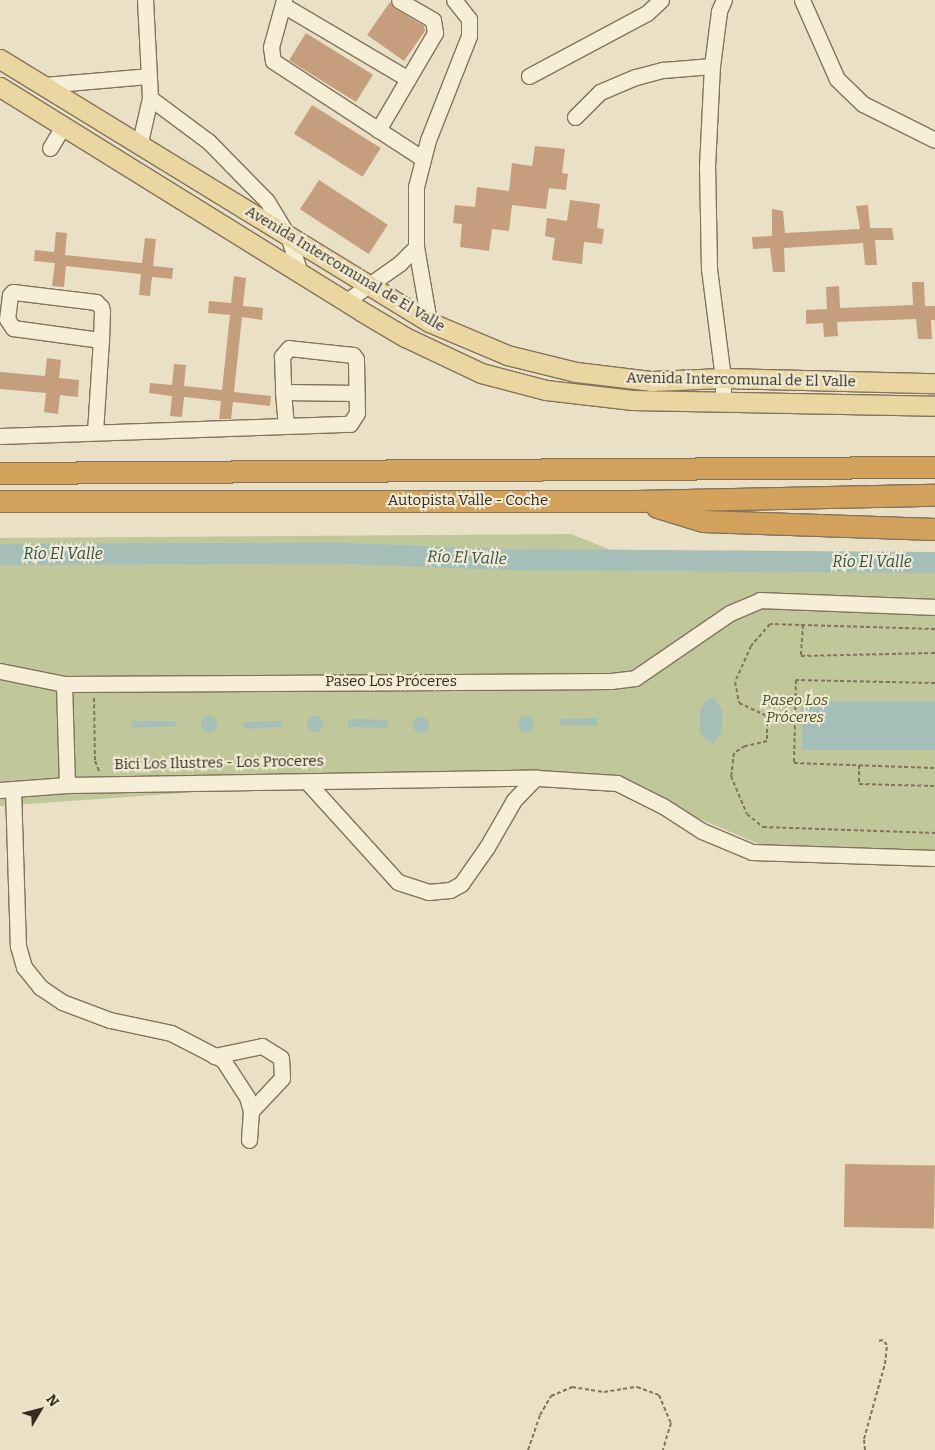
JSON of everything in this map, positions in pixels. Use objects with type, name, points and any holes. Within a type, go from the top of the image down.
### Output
[{"type":"highway","name":"Autopista Valle - Coche","points":[[0,473],[935,467]]},
{"type":"highway","name":"Autopista Valle - Coche","points":[[0,501],[637,501],[935,495]]},
{"type":"highway","points":[[637,501],[703,520],[935,529]]},
{"type":"main road","name":"Avenida Intercomunal de El Valle","points":[[0,59],[140,142],[288,236],[430,322],[507,355],[576,372],[652,381],[723,378],[935,383]]},
{"type":"main road","name":"Avenida Intercomunal de El Valle","points":[[0,87],[345,302],[449,358],[524,385],[632,400],[935,406]]},
{"type":"street","points":[[140,142],[150,98],[145,0]]},
{"type":"street","points":[[378,130],[435,33],[433,20],[399,0]]},
{"type":"street","points":[[430,322],[416,247],[416,187],[422,158],[469,36],[469,19],[454,0]]},
{"type":"street","points":[[529,76],[647,13],[661,0]]},
{"type":"street","points":[[723,401],[723,378],[709,268],[707,167],[712,66],[719,11],[724,0]]},
{"type":"street","points":[[802,0],[837,79],[863,104],[935,140]]},
{"type":"street","points":[[408,79],[284,2],[271,47],[273,61],[422,158]]},
{"type":"street","points":[[575,117],[600,92],[636,77],[663,70],[712,66]]},
{"type":"street","points":[[44,85],[148,76]]},
{"type":"street","points":[[150,98],[208,141],[267,201],[288,236],[300,274]]},
{"type":"street","points":[[50,148],[63,126]]},
{"type":"street","points":[[345,302],[366,284],[400,262],[416,247]]},
{"type":"street","points":[[95,432],[101,340],[102,312],[96,302],[13,292],[10,295],[6,319],[13,328],[101,340]]},
{"type":"street","points":[[0,436],[350,424],[357,413],[356,359],[353,355],[289,348],[282,356],[286,426]]},
{"type":"street","points":[[283,392],[356,393]]},
{"type":"street","name":"Paseo Los Próceres","points":[[0,671],[64,684],[611,681],[635,678],[730,613],[760,600],[935,607]]},
{"type":"street","points":[[64,684],[68,785]]},
{"type":"street","points":[[309,784],[398,882],[428,892],[450,890],[461,884],[487,846],[514,800],[535,778]]},
{"type":"street","points":[[249,1140],[251,1111],[236,1077],[223,1060],[171,1032],[110,1020],[62,1002],[40,987],[24,967],[18,946],[6,790],[68,785],[309,784],[535,778],[617,783],[663,806],[702,831],[752,852],[935,858]]},
{"type":"street","points":[[214,1056],[262,1046],[280,1058],[282,1078],[251,1111]]},
{"type":"path","points":[[935,629],[770,624],[751,646],[735,682],[740,703],[766,716],[767,742],[745,746],[734,753],[731,776],[747,814],[763,826],[935,833]]},
{"type":"path","points":[[803,625],[801,656],[935,653]]},
{"type":"path","points":[[935,683],[796,680],[794,762],[935,768]]},
{"type":"path","name":"Bici Los Ilustres - Los Proceres","points":[[96,694],[93,701],[95,761],[102,775]]},
{"type":"path","points":[[859,765],[859,784],[935,786]]},
{"type":"path","points":[[865,1450],[864,1439],[885,1364],[887,1345],[883,1340],[878,1340]]},
{"type":"path","points":[[528,1450],[540,1415],[551,1396],[572,1387],[604,1392],[637,1387],[658,1395],[670,1423],[663,1450]]},
{"type":"green space","name":"Paseo Los Próceres","points":[[571,534],[656,568],[935,571],[935,859],[780,853],[627,788],[535,778],[309,784],[0,806],[0,538]]},
{"type":"water","points":[[709,698],[714,698],[722,709],[722,733],[712,744],[700,733],[700,709]]},
{"type":"water","points":[[802,701],[935,701],[935,750],[802,750]]},
{"type":"water","points":[[206,716],[212,716],[217,721],[215,730],[206,732],[201,727],[201,721]]},
{"type":"water","points":[[315,716],[321,718],[323,724],[321,730],[315,732],[309,730],[307,724],[309,718]]},
{"type":"water","points":[[523,716],[529,716],[534,721],[532,730],[523,732],[518,727],[518,721]]},
{"type":"water","points":[[418,717],[424,717],[429,722],[427,731],[418,733],[413,728],[413,722]]},
{"type":"water","points":[[598,718],[597,726],[560,725],[561,719]]},
{"type":"water","points":[[348,719],[388,720],[388,728],[348,727]]},
{"type":"water","points":[[132,721],[176,721],[176,726],[133,728]]},
{"type":"water","points":[[282,721],[282,727],[244,729],[243,722]]},
{"type":"building","points":[[390,2],[394,8],[424,26],[425,31],[404,61],[367,35]]},
{"type":"building","points":[[306,33],[373,75],[356,102],[289,60]]},
{"type":"building","points":[[312,105],[381,148],[363,177],[294,134]]},
{"type":"building","points":[[535,146],[565,149],[562,173],[568,174],[566,190],[549,188],[546,209],[512,205],[509,231],[492,229],[489,251],[460,247],[462,224],[453,223],[455,205],[475,207],[477,187],[509,191],[512,163],[532,166]]},
{"type":"building","points":[[319,180],[388,225],[369,254],[300,209]]},
{"type":"building","points":[[570,200],[600,204],[597,228],[604,229],[602,244],[584,242],[582,264],[552,260],[555,238],[545,236],[547,218],[567,221]]},
{"type":"building","points":[[868,205],[870,228],[892,228],[894,240],[875,240],[877,265],[865,265],[863,243],[784,248],[785,272],[773,272],[770,248],[753,249],[752,237],[772,236],[772,209],[783,211],[785,233],[860,229],[856,206]]},
{"type":"building","points":[[56,232],[67,233],[65,255],[142,263],[145,238],[156,239],[153,266],[173,268],[172,279],[152,277],[150,296],[139,295],[141,274],[66,266],[64,287],[52,286],[55,263],[34,261],[35,250],[54,252]]},
{"type":"building","points":[[234,276],[246,278],[243,306],[263,308],[262,320],[242,317],[234,392],[271,396],[270,406],[233,402],[231,419],[219,419],[221,401],[184,397],[182,417],[170,416],[172,396],[149,393],[150,383],[172,385],[174,364],[186,365],[184,386],[222,390],[230,315],[208,313],[209,301],[231,303]]},
{"type":"building","points":[[912,282],[924,282],[925,306],[935,306],[935,320],[931,320],[932,339],[918,339],[916,319],[837,322],[838,336],[824,337],[823,323],[806,324],[806,310],[827,309],[826,287],[839,286],[840,308],[913,305]]},
{"type":"building","points":[[47,358],[61,360],[59,378],[79,380],[78,397],[60,395],[58,414],[44,412],[46,393],[0,389],[0,372],[45,376]]},
{"type":"building","points":[[845,1164],[935,1166],[934,1229],[844,1227]]},
{"type":"waterway","name":"Río El Valle","points":[[0,554],[344,553],[505,559],[935,562]]}]
